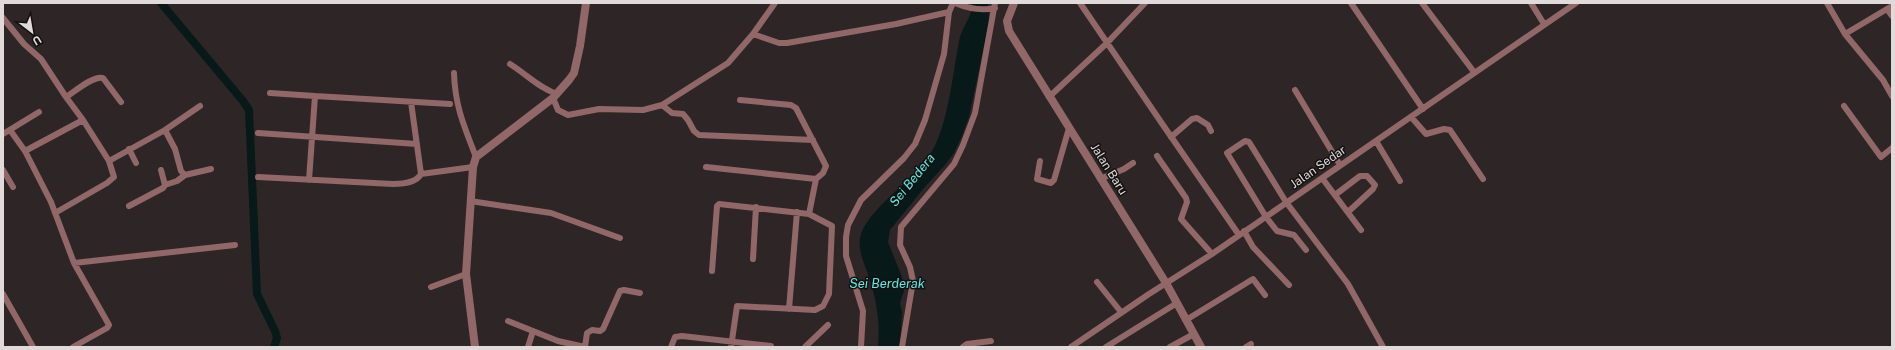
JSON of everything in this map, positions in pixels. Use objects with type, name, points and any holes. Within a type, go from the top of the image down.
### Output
[{"type":"street","points":[[475,347],[466,274],[470,201],[473,167],[476,157],[555,96],[574,72],[580,46],[586,3]]},
{"type":"street","points":[[510,64],[522,71],[543,89],[555,96],[558,110],[568,115],[599,110],[643,110],[662,105],[722,68],[753,34],[775,3]]},
{"type":"street","points":[[861,347],[862,311],[846,256],[846,237],[848,225],[861,200],[904,158],[915,144],[925,120],[944,54],[949,12],[954,3],[966,7],[993,7],[974,113],[963,145],[954,164],[901,227],[900,245],[910,267],[913,281],[902,347]]},
{"type":"street","name":"Jalan Baru","points":[[1014,3],[1007,21],[1009,31],[1166,283],[1201,347]]},
{"type":"street","points":[[1080,3],[1171,138],[1253,247],[1289,285]]},
{"type":"street","points":[[1049,97],[1107,43],[1145,3]]},
{"type":"street","points":[[1351,3],[1409,86],[1423,109]]},
{"type":"street","points":[[1422,3],[1474,72]]},
{"type":"street","points":[[1531,3],[1544,24]]},
{"type":"street","name":"Jalan Sedar","points":[[1071,347],[1121,312],[1212,254],[1340,164],[1412,118],[1474,72],[1576,3]]},
{"type":"street","points":[[1827,3],[1845,34],[1883,80],[1892,96]]},
{"type":"street","points":[[1845,34],[1890,8],[1892,16]]},
{"type":"street","points":[[753,34],[779,43],[787,43],[896,24],[949,12]]},
{"type":"street","points":[[3,18],[24,44],[41,59],[109,161],[114,177],[106,184],[55,213]]},
{"type":"street","points":[[454,73],[455,95],[463,124],[476,157]]},
{"type":"street","points":[[66,97],[92,80],[100,77],[103,78],[121,102]]},
{"type":"street","points":[[1295,90],[1340,164]]},
{"type":"street","points":[[270,93],[450,104]]},
{"type":"street","points":[[309,180],[315,96]]},
{"type":"street","points":[[740,100],[794,106],[826,166],[823,173],[816,179],[809,214]]},
{"type":"street","points":[[258,178],[404,184],[418,178],[420,174],[412,102]]},
{"type":"street","points":[[662,105],[672,113],[683,114],[694,131],[699,135],[813,140]]},
{"type":"street","points":[[109,161],[128,149],[165,130],[200,106]]},
{"type":"street","points":[[1844,106],[1881,157],[1892,148]]},
{"type":"street","points":[[3,134],[39,112]]},
{"type":"street","points":[[1171,138],[1192,119],[1197,118],[1208,125],[1212,131]]},
{"type":"street","points":[[1412,118],[1426,134],[1444,129],[1450,130],[1482,179]]},
{"type":"street","points":[[25,151],[83,120]]},
{"type":"street","points":[[1040,161],[1037,179],[1051,183],[1054,180],[1069,128]]},
{"type":"street","points":[[10,130],[25,151],[55,213],[74,263],[108,325],[106,328],[73,347]]},
{"type":"street","points":[[165,130],[175,149],[181,171],[185,175]]},
{"type":"street","points":[[258,133],[417,144]]},
{"type":"street","points":[[1306,250],[1294,235],[1278,231],[1266,217],[1227,153],[1245,141],[1249,142],[1286,202],[1348,284],[1383,347]]},
{"type":"street","points":[[1376,141],[1400,181]]},
{"type":"street","points":[[128,149],[136,163]]},
{"type":"street","points":[[1157,156],[1186,198],[1187,202],[1181,219],[1212,254]]},
{"type":"street","points":[[1100,179],[1124,169],[1133,163]]},
{"type":"street","points":[[420,174],[473,167]]},
{"type":"street","points":[[706,167],[816,179]]},
{"type":"street","points":[[130,206],[163,188],[164,185],[177,181],[185,175],[211,169]]},
{"type":"street","points":[[3,170],[12,187]]},
{"type":"street","points":[[161,170],[164,185]]},
{"type":"street","points":[[1335,195],[1360,176],[1367,176],[1374,182],[1375,185],[1372,189],[1348,212]]},
{"type":"street","points":[[1322,178],[1361,230]]},
{"type":"street","points":[[470,201],[551,213],[620,238]]},
{"type":"street","points":[[712,271],[717,206],[723,203],[809,214],[832,226],[829,294],[823,306],[815,310],[737,306],[731,345]]},
{"type":"street","points":[[753,259],[756,207]]},
{"type":"street","points":[[789,309],[797,212]]},
{"type":"street","points":[[74,263],[235,245]]},
{"type":"street","points":[[431,287],[466,274]]},
{"type":"street","points":[[1186,320],[1253,279],[1266,295]]},
{"type":"street","points":[[1097,282],[1121,312]]},
{"type":"street","points":[[508,321],[558,341],[585,347],[587,333],[592,330],[600,331],[603,329],[620,291],[624,290],[640,294]]},
{"type":"street","points":[[3,294],[33,347]]},
{"type":"street","points":[[1106,347],[1177,303]]},
{"type":"street","points":[[805,347],[828,325]]},
{"type":"street","points":[[528,347],[533,331]]},
{"type":"street","points":[[1170,347],[1194,334]]},
{"type":"street","points":[[671,347],[673,339],[676,337],[731,345],[771,346]]},
{"type":"street","points":[[964,347],[967,344],[991,341]]},
{"type":"water","name":"Sei Berderak","points":[[972,3],[988,3],[989,22],[969,117],[954,153],[890,230],[888,242],[902,277],[904,291],[900,303],[902,312],[900,347],[878,347],[879,333],[877,307],[862,258],[860,246],[861,234],[865,225],[880,206],[918,170],[933,149],[945,119],[960,37],[971,13]]},
{"type":"waterway","points":[[161,3],[249,110],[257,294],[275,331],[277,338],[274,347]]},
{"type":"water label","name":"Sei Bedera","points":[[912,180]]}]
